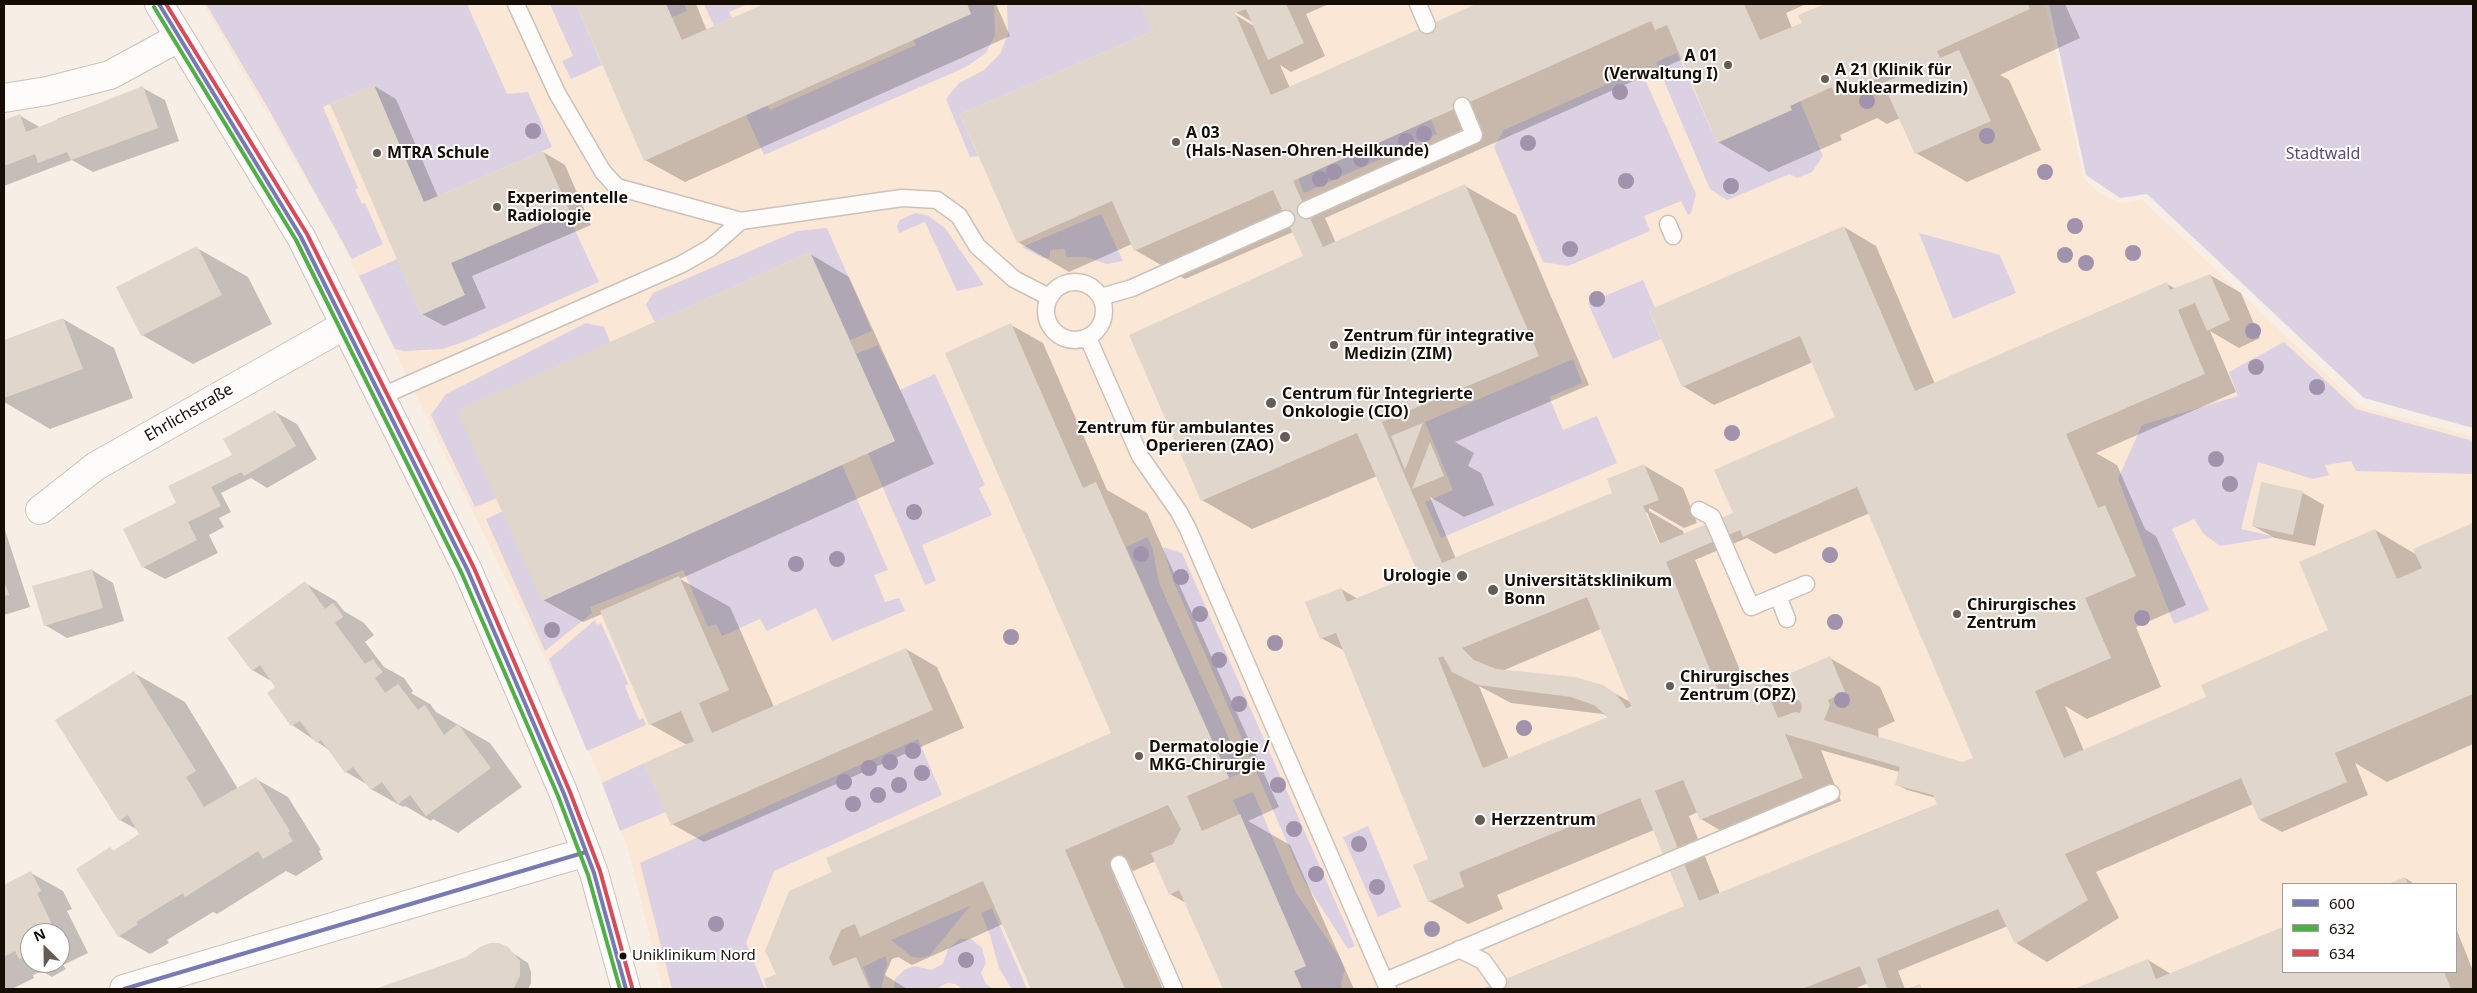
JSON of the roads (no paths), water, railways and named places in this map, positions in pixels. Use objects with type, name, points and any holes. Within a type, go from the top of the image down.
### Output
[{"type":"street","points":[[159,4],[301,238],[468,570],[586,852],[608,918],[626,989]]},
{"type":"street","points":[[4,98],[47,91],[110,75],[178,38]]},
{"type":"street","name":"Ehrlichstraße","points":[[40,510],[96,466],[345,325]]},
{"type":"street","points":[[124,989],[586,852]]},
{"type":"lane","points":[[516,4],[556,93],[603,172],[617,187],[741,221],[902,198],[937,200],[959,216],[977,246],[1014,279],[1049,297]]},
{"type":"lane","points":[[1418,4],[1427,25]]},
{"type":"lane","points":[[1306,210],[1474,135],[1462,106]]},
{"type":"lane","points":[[1101,297],[1132,288],[1286,218]]},
{"type":"lane","points":[[382,396],[682,264],[710,248],[741,221]]},
{"type":"lane","points":[[1079,282],[1088,284],[1101,297],[1104,316],[1096,333],[1088,338],[1070,340],[1054,332],[1046,315],[1049,297],[1062,285],[1079,282]]},
{"type":"lane","points":[[1088,338],[1140,456],[1179,512],[1188,529],[1387,985],[1460,950],[1831,793]]},
{"type":"lane","points":[[1699,510],[1712,518],[1751,607],[1806,584]]},
{"type":"lane","points":[[1778,596],[1787,619]]},
{"type":"lane","points":[[1119,864],[1174,989]]},
{"type":"lane","points":[[1460,950],[1483,961],[1498,982]]},
{"type":"place","name":"A 01 (Verwaltung I)","points":[[1728,65]]},
{"type":"place","name":"A 21 (Klinik für Nuklearmedizin)","points":[[1825,79]]},
{"type":"place","name":"A 03 (Hals-Nasen-Ohren-Heilkunde)","points":[[1176,142]]},
{"type":"place","name":"MTRA Schule","points":[[377,153]]},
{"type":"place","name":"Experimentelle Radiologie","points":[[497,207]]},
{"type":"place","name":"Zentrum für integrative Medizin (ZIM)","points":[[1334,345]]},
{"type":"place","name":"Centrum für Integrierte Onkologie (CIO)","points":[[1271,403]]},
{"type":"place","name":"Zentrum für ambulantes Operieren (ZAO)","points":[[1285,437]]},
{"type":"place","name":"Urologie","points":[[1462,576]]},
{"type":"place","name":"Universitätsklinikum Bonn","points":[[1493,590]]},
{"type":"place","name":"Chirurgisches Zentrum","points":[[1957,614]]},
{"type":"place","name":"Chirurgisches Zentrum (OPZ)","points":[[1670,686]]},
{"type":"place","name":"Dermatologie / MKG-Chirurgie","points":[[1139,756]]},
{"type":"place","name":"Herzzentrum","points":[[1480,820]]},
{"type":"place","name":"Uniklinikum Nord","points":[[623,956]]},
{"type":"park label","name":"Stadtwald","points":[[2323,154]]}]
